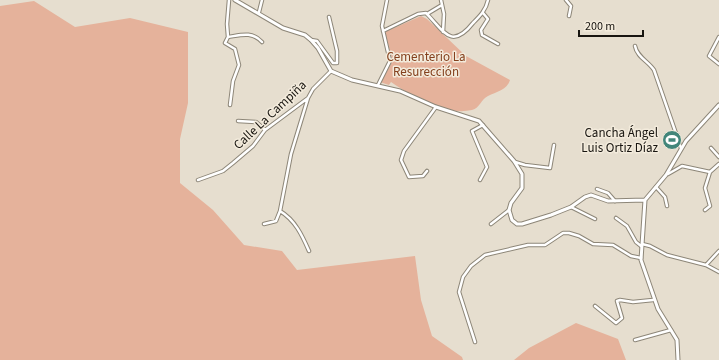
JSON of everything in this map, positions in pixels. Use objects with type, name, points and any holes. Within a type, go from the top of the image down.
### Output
[{"type":"street","points":[[229,0],[227,24],[228,36],[224,43],[235,49],[239,65],[233,81],[230,106]]},
{"type":"street","points":[[235,0],[259,12],[283,28],[305,35],[312,40],[317,41],[333,63],[337,63],[337,51],[329,17]]},
{"type":"street","points":[[259,12],[262,0]]},
{"type":"street","points":[[378,84],[390,61],[390,53],[383,31],[387,0]]},
{"type":"street","points":[[441,0],[444,14],[443,32]]},
{"type":"street","points":[[427,14],[436,27],[452,38],[460,36],[483,13],[488,0]]},
{"type":"street","points":[[566,0],[571,6],[569,16]]},
{"type":"street","points":[[383,31],[418,14],[427,14],[442,5]]},
{"type":"street","points":[[483,13],[488,19],[481,30],[482,35],[498,44]]},
{"type":"street","points":[[228,36],[251,34],[256,36],[262,42]]},
{"type":"street","points":[[719,37],[709,56],[719,64]]},
{"type":"street","points":[[312,40],[331,71],[352,80],[378,84],[400,91],[436,107],[471,118],[483,125],[514,161],[522,174],[522,188],[511,203],[509,210],[512,220],[517,224],[522,224],[551,215],[571,207],[585,197],[591,195],[608,201],[645,200]]},
{"type":"street","points":[[635,46],[638,55],[650,64],[654,70],[681,148]]},
{"type":"street","name":"Calle La Campiña","points":[[198,180],[223,171],[252,146],[265,130],[308,98],[313,89],[331,71]]},
{"type":"street","points":[[264,224],[276,221],[280,211],[291,154],[308,98]]},
{"type":"street","points":[[678,360],[677,340],[653,300],[641,258],[645,200],[666,175],[681,148],[719,105]]},
{"type":"street","points":[[427,172],[423,176],[409,177],[401,160],[404,151],[436,107]]},
{"type":"street","points":[[238,121],[256,122],[265,130]]},
{"type":"street","points":[[480,180],[487,167],[472,131],[483,125]]},
{"type":"street","points":[[514,161],[525,165],[550,168],[552,166],[554,145]]},
{"type":"street","points":[[711,148],[719,157]]},
{"type":"street","points":[[705,210],[710,206],[705,188],[710,172],[719,164]]},
{"type":"street","points":[[666,175],[679,166],[687,166],[696,170],[710,172]]},
{"type":"street","points":[[656,187],[665,197],[667,206]]},
{"type":"street","points":[[597,189],[608,193],[615,201]]},
{"type":"street","points":[[571,207],[595,219]]},
{"type":"street","points":[[491,224],[509,210]]},
{"type":"street","points":[[280,211],[285,214],[299,230],[309,251]]},
{"type":"street","points":[[616,218],[627,226],[636,242],[641,245],[650,246],[667,255],[706,265],[719,272]]},
{"type":"street","points":[[475,342],[459,295],[463,277],[471,266],[485,255],[528,245],[545,244],[563,233],[568,233],[579,236],[593,244],[614,245],[631,256],[641,258]]},
{"type":"street","points":[[706,265],[719,251]]},
{"type":"street","points":[[595,306],[616,323],[622,318],[617,301],[633,302],[653,300]]},
{"type":"street","points":[[635,340],[671,330]]},
{"type":"green space","points":[[34,1],[75,27],[130,18],[188,32],[188,103],[180,139],[180,183],[213,210],[244,245],[282,251],[297,270],[415,256],[421,300],[432,336],[462,357],[463,360],[0,360],[0,6]]},
{"type":"green space","name":"Cementerio La Resurección","points":[[421,16],[427,19],[466,56],[510,80],[509,83],[501,90],[486,97],[475,109],[462,111],[440,108],[409,94],[391,82],[389,85],[380,82],[390,66],[392,59],[385,32]]},
{"type":"green space","points":[[576,323],[618,339],[626,360],[514,360],[529,348]]},
{"type":"place","name":"Cancha Ángel Luis Ortiz Díaz","points":[[672,140]]}]
